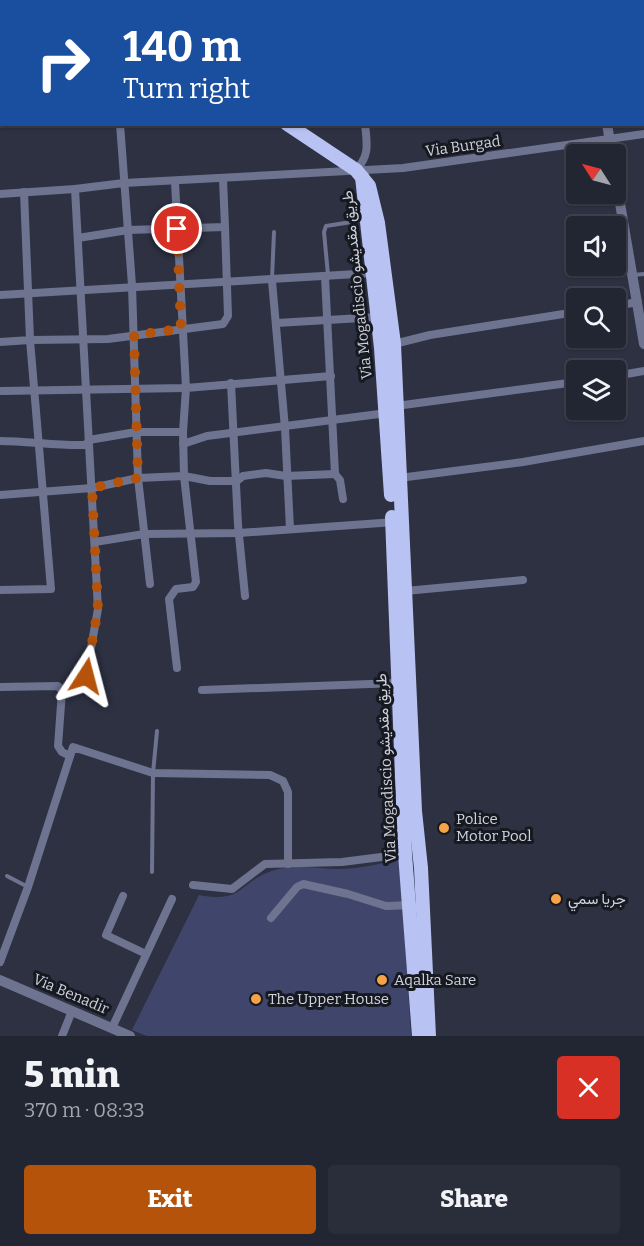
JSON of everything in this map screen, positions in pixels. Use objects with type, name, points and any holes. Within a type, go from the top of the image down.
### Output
[{"type":"highway","points":[[290,126],[359,174]]},
{"type":"highway","name":"Via Mogadiscio طريق مقديشو","points":[[359,174],[374,273],[399,478],[397,522],[405,591],[398,683],[405,708],[405,854],[417,905],[419,1036]]},
{"type":"highway","name":"Via Mogadiscio طريق مقديشو","points":[[359,174],[369,186],[378,223],[394,344],[391,410],[405,708],[417,905],[429,1036]]},
{"type":"street","points":[[120,126],[132,285],[138,478],[150,584]]},
{"type":"street","points":[[359,174],[367,152],[365,126]]},
{"type":"street","points":[[607,126],[610,144]]},
{"type":"street","name":"Via Burgad","points":[[0,194],[124,183],[359,174],[644,134]]},
{"type":"street","points":[[0,342],[134,335],[223,324],[228,316],[223,179]]},
{"type":"street","points":[[175,182],[181,329],[186,388],[183,432],[184,477],[196,582],[193,587],[176,589],[169,599],[177,668]]},
{"type":"street","points":[[75,189],[98,609],[86,676]]},
{"type":"street","points":[[0,580],[0,590],[51,589],[30,340],[24,192]]},
{"type":"street","points":[[622,204],[638,275],[638,302],[644,344]]},
{"type":"street","points":[[78,238],[128,230],[225,227]]},
{"type":"street","points":[[0,295],[132,285],[272,281],[374,273]]},
{"type":"street","points":[[326,276],[335,474],[340,480],[343,499]]},
{"type":"street","points":[[272,281],[285,428],[290,529]]},
{"type":"street","points":[[626,304],[638,302]]},
{"type":"street","points":[[394,344],[430,335],[566,314]]},
{"type":"street","points":[[277,323],[378,317]]},
{"type":"street","points":[[626,374],[644,371]]},
{"type":"street","points":[[1,391],[134,387],[186,388],[281,378],[331,376]]},
{"type":"street","points":[[231,383],[232,433],[245,596]]},
{"type":"street","points":[[183,444],[207,436],[285,428],[566,384]]},
{"type":"street","points":[[0,441],[38,441],[47,445],[86,445],[89,440],[136,432],[183,432]]},
{"type":"street","points":[[399,478],[523,462],[644,441]]},
{"type":"street","points":[[0,495],[92,488],[138,478],[184,477],[210,482],[237,481],[243,476],[266,473],[286,476],[335,474]]},
{"type":"street","points":[[95,542],[144,534],[239,533],[397,522]]},
{"type":"street","points":[[405,591],[523,580]]},
{"type":"street","points":[[202,690],[398,683]]},
{"type":"street","points":[[0,687],[58,686],[62,691],[58,746],[62,752],[70,756]]},
{"type":"street","points":[[0,962],[28,887],[73,747],[153,773],[270,775],[283,781],[288,792],[288,864]]},
{"type":"street","points":[[193,885],[232,889],[245,881],[258,867],[265,864],[342,862],[405,854]]},
{"type":"street","points":[[271,918],[297,887],[303,884],[348,894],[386,906],[417,905]]},
{"type":"street","points":[[123,896],[105,932],[106,935],[146,954]]},
{"type":"street","points":[[112,1028],[172,899]]},
{"type":"street","name":"Via Benadir","points":[[0,980],[130,1036]]},
{"type":"street","points":[[62,1036],[72,1011]]},
{"type":"lane","points":[[326,276],[324,232],[326,226],[366,220]]},
{"type":"lane","points":[[272,281],[274,232]]},
{"type":"lane","points":[[152,872],[153,773],[157,731]]},
{"type":"lane","points":[[7,876],[28,887]]},
{"type":"shaded area","points":[[400,860],[411,1036],[147,1036],[132,1030],[199,895],[214,897],[234,894],[263,875],[283,868],[348,869]]},
{"type":"place","name":"Police Motor Pool","points":[[444,828]]},
{"type":"place","name":"جريا سمي","points":[[556,899]]},
{"type":"place","name":"Aqalka Sare","points":[[382,980]]},
{"type":"place","name":"The Upper House","points":[[256,999]]},
{"type":"route","points":[[86,676],[98,609],[92,488],[138,478],[134,335],[181,329],[177,229]]}]
